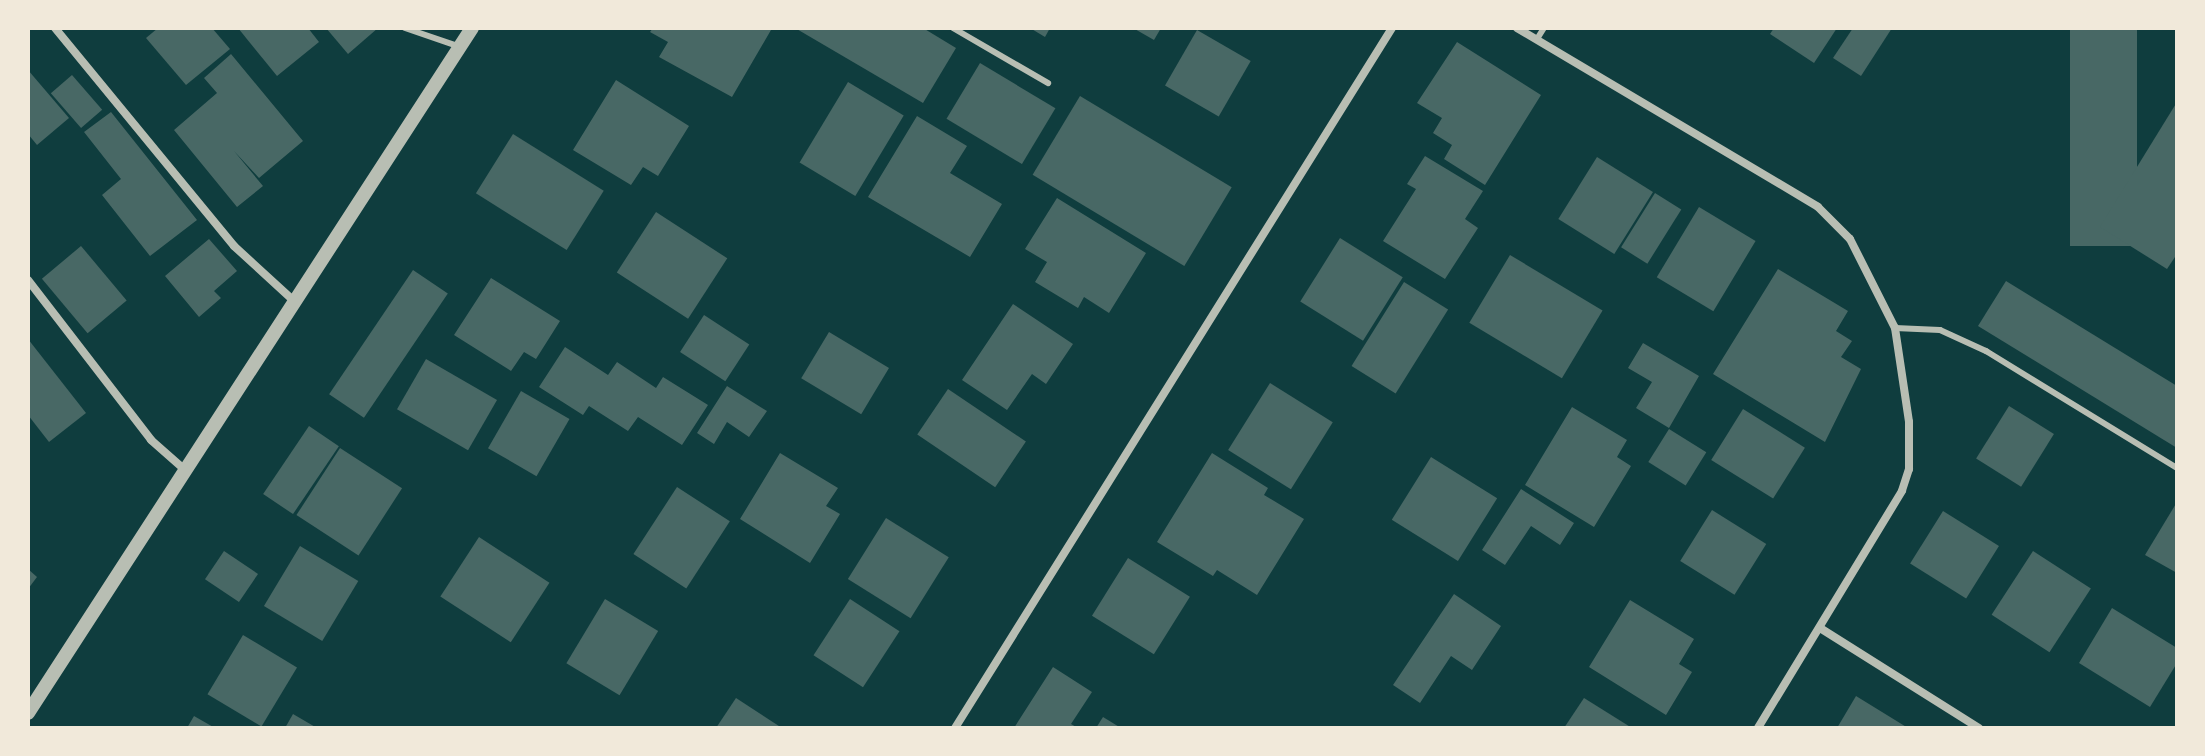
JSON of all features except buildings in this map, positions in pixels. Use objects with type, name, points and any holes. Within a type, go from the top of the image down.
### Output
[{"type":"street","points":[[55,28],[234,246],[294,301]]},
{"type":"street","points":[[28,713],[472,28]]},
{"type":"street","points":[[955,728],[1392,28]]},
{"type":"street","points":[[1517,28],[1818,207],[1850,239],[1895,328],[1905,381],[1909,469],[1889,516],[1758,728]]},
{"type":"street","points":[[28,280],[151,440],[185,470]]},
{"type":"street","points":[[1820,628],[1979,728]]},
{"type":"lane","points":[[405,28],[460,46]]},
{"type":"lane","points":[[953,28],[1048,83]]},
{"type":"lane","points":[[1537,39],[1544,28]]},
{"type":"lane","points":[[1895,328],[1940,330],[1975,346],[2177,468]]}]
